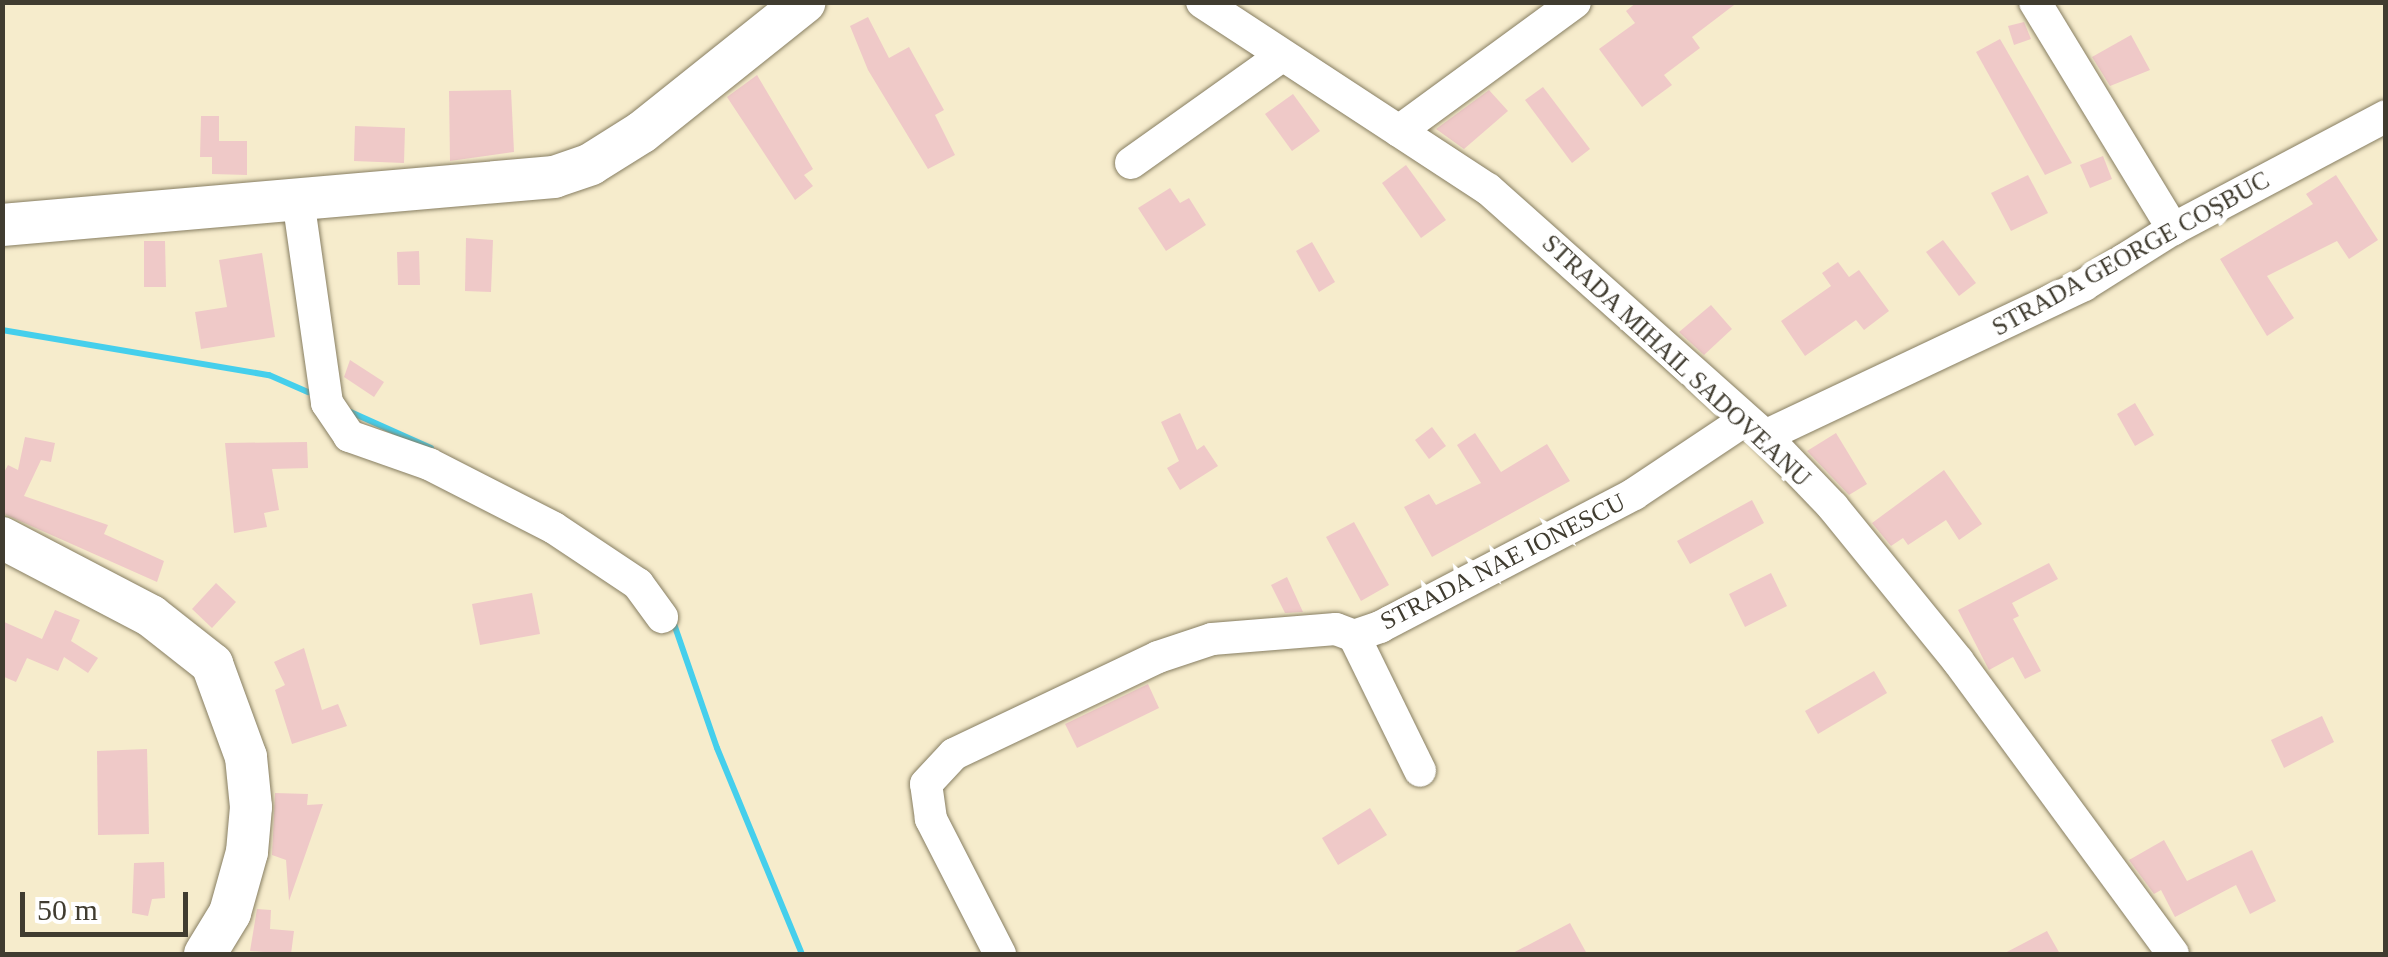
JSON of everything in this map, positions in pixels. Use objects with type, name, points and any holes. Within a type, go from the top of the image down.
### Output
[{"type":"main road","points":[[2,225],[554,177],[591,164],[657,121],[804,2]]},
{"type":"main road","points":[[2,538],[151,616],[212,664],[246,756],[251,808],[248,852],[230,913],[206,954]]},
{"type":"street","name":"STRADA MIHAIL SADOVEANU","points":[[1202,2],[1279,58],[1398,131],[1509,206],[1755,428],[1832,507],[1958,662],[2173,954]]},
{"type":"street","points":[[1398,131],[1575,2]]},
{"type":"street","points":[[2035,2],[2174,229]]},
{"type":"street","points":[[1132,163],[1279,58]]},
{"type":"street","name":"STRADA GEORGE COȘBUC","points":[[1755,428],[2084,285],[2174,229],[2386,116]]},
{"type":"street","points":[[298,199],[327,403],[349,436],[429,464],[554,528],[638,584],[662,617]]},
{"type":"street","name":"STRADA NAE IONESCU","points":[[1000,954],[931,818],[926,784],[954,754],[1158,657],[1212,639],[1336,629],[1354,636],[1755,428]]},
{"type":"street","points":[[1354,636],[1420,771]]},
{"type":"building","points":[[1637,2],[1738,2],[1692,37],[1700,48],[1664,75],[1672,85],[1642,107],[1599,49],[1635,23],[1626,11]]},
{"type":"building","points":[[868,17],[889,58],[909,47],[944,110],[935,115],[955,155],[928,169],[868,70],[850,26]]},
{"type":"building","points":[[2024,22],[2031,39],[2014,45],[2008,26]]},
{"type":"building","points":[[2131,35],[2150,70],[2110,86],[2092,57]]},
{"type":"building","points":[[2000,39],[2072,163],[2045,175],[1976,52]]},
{"type":"building","points":[[757,75],[813,169],[804,175],[813,186],[795,200],[727,97]]},
{"type":"building","points":[[1543,87],[1590,149],[1572,163],[1525,100]]},
{"type":"building","points":[[511,90],[514,152],[450,161],[449,91]]},
{"type":"building","points":[[1489,90],[1508,111],[1464,149],[1436,129]]},
{"type":"building","points":[[1293,94],[1320,131],[1292,151],[1265,114]]},
{"type":"building","points":[[201,116],[219,116],[219,141],[247,141],[247,175],[212,174],[212,157],[200,157]]},
{"type":"building","points":[[355,126],[405,128],[404,163],[354,161]]},
{"type":"building","points":[[2103,156],[2112,179],[2090,188],[2080,165]]},
{"type":"building","points":[[1406,165],[1446,220],[1421,238],[1382,183]]},
{"type":"building","points":[[2028,175],[2048,213],[2011,231],[1991,193]]},
{"type":"building","points":[[2336,175],[2378,240],[2349,259],[2337,241],[2267,276],[2294,318],[2267,336],[2220,259],[2313,204],[2306,194]]},
{"type":"building","points":[[1170,188],[1180,203],[1189,198],[1206,225],[1166,251],[1138,208]]},
{"type":"building","points":[[466,238],[493,240],[491,292],[465,291]]},
{"type":"building","points":[[1943,240],[1976,283],[1959,296],[1926,252]]},
{"type":"building","points":[[144,241],[165,241],[166,287],[144,287]]},
{"type":"building","points":[[1312,242],[1335,282],[1319,292],[1296,251]]},
{"type":"building","points":[[419,251],[420,285],[398,285],[397,252]]},
{"type":"building","points":[[262,253],[275,337],[201,349],[195,312],[227,307],[219,260]]},
{"type":"building","points":[[1838,262],[1849,277],[1859,270],[1889,311],[1864,330],[1856,320],[1805,356],[1781,321],[1831,286],[1822,273]]},
{"type":"building","points":[[1711,305],[1732,329],[1704,355],[1679,332]]},
{"type":"building","points":[[350,360],[384,382],[374,397],[344,377]]},
{"type":"building","points":[[2135,403],[2154,435],[2135,446],[2117,414]]},
{"type":"building","points":[[1180,413],[1197,450],[1204,445],[1218,466],[1180,490],[1167,468],[1179,461],[1161,422]]},
{"type":"building","points":[[1432,427],[1446,446],[1429,459],[1415,440]]},
{"type":"building","points":[[1475,433],[1501,472],[1547,444],[1570,481],[1432,557],[1404,507],[1429,494],[1436,505],[1481,483],[1457,445]]},
{"type":"building","points":[[1836,433],[1867,484],[1849,495],[1807,451]]},
{"type":"building","points":[[25,437],[55,443],[51,462],[41,460],[24,496],[108,525],[104,534],[164,561],[157,582],[2,513],[2,476],[8,465],[18,470]]},
{"type":"building","points":[[307,442],[308,468],[272,469],[279,510],[264,513],[267,527],[234,533],[225,443]]},
{"type":"building","points":[[1944,470],[1982,524],[1959,540],[1946,520],[1908,545],[1903,538],[1891,546],[1872,523]]},
{"type":"building","points":[[1752,500],[1764,523],[1690,564],[1677,541]]},
{"type":"building","points":[[1354,522],[1389,585],[1361,601],[1326,537]]},
{"type":"building","points":[[2049,563],[2058,579],[2012,603],[2019,616],[2013,619],[2041,671],[2025,679],[2013,657],[1989,670],[1958,610]]},
{"type":"building","points":[[1771,573],[1787,606],[1745,627],[1729,594]]},
{"type":"building","points":[[1287,577],[1303,612],[1285,613],[1271,585]]},
{"type":"building","points":[[216,583],[236,602],[212,628],[192,609]]},
{"type":"building","points":[[532,593],[540,634],[480,645],[472,604]]},
{"type":"building","points":[[55,610],[80,620],[71,641],[98,658],[88,673],[64,657],[58,671],[27,658],[16,682],[2,676],[2,621],[42,639]]},
{"type":"building","points":[[304,648],[322,710],[338,704],[347,726],[292,744],[275,690],[285,685],[274,662]]},
{"type":"building","points":[[1874,671],[1887,693],[1818,734],[1805,711]]},
{"type":"building","points":[[1148,684],[1159,708],[1077,748],[1065,724]]},
{"type":"building","points":[[2322,716],[2334,742],[2284,768],[2271,740]]},
{"type":"building","points":[[147,749],[149,834],[98,835],[97,751]]},
{"type":"building","points":[[275,793],[308,794],[307,805],[323,804],[289,901],[286,860],[272,855]]},
{"type":"building","points":[[1370,808],[1387,835],[1338,865],[1322,838]]},
{"type":"building","points":[[2164,840],[2187,881],[2252,850],[2276,901],[2250,914],[2236,885],[2175,917],[2161,890],[2154,894],[2129,860]]},
{"type":"building","points":[[164,862],[165,898],[152,899],[148,916],[132,913],[134,863]]},
{"type":"building","points":[[257,909],[271,910],[270,929],[294,931],[291,954],[250,951]]},
{"type":"building","points":[[1570,923],[1587,954],[1511,954]]},
{"type":"building","points":[[2047,931],[2060,954],[2003,954]]},
{"type":"waterway","points":[[2,330],[269,375],[308,392]]},
{"type":"waterway","points":[[346,410],[431,448]]},
{"type":"waterway","points":[[673,621],[717,748],[802,954]]}]
